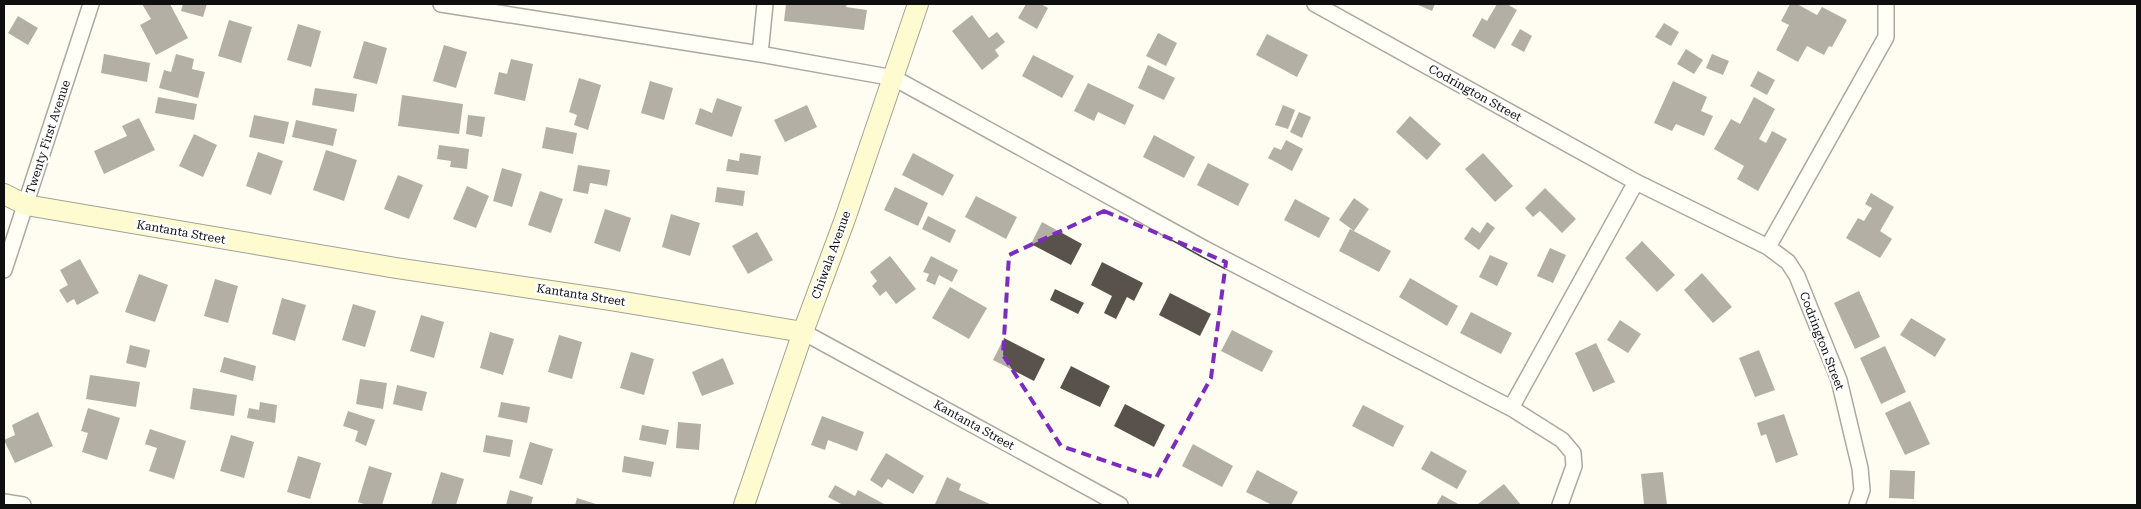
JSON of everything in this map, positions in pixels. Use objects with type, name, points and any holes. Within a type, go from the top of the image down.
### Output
[{"type":"street","name":"Twenty First Avenue","points":[[4,270],[92,4]]},
{"type":"street","points":[[440,4],[760,54],[894,78],[1206,249],[1511,408],[1562,440],[1573,453],[1574,466],[1560,505]]},
{"type":"street","points":[[760,54],[765,4]]},
{"type":"street","name":"Chiwala Avenue","points":[[744,505],[803,332],[894,78],[918,4]]},
{"type":"street","name":"Codrington Street","points":[[1315,4],[1636,182],[1768,247],[1788,262],[1797,276],[1839,380],[1860,468],[1862,490],[1857,505]]},
{"type":"street","points":[[1768,247],[1886,37],[1886,4]]},
{"type":"street","points":[[1511,408],[1636,182]]},
{"type":"street","name":"Kantanta Street","points":[[4,194],[26,206],[396,268],[611,300],[803,332],[1120,505]]},
{"type":"street","points":[[4,502],[23,505]]},
{"type":"highlighted area","points":[[1104,211],[1226,262],[1211,378],[1156,478],[1061,446],[1003,355],[1009,255]]},
{"type":"building","points":[[142,4],[170,4],[188,38],[156,55],[140,25],[151,19]]},
{"type":"building","points":[[183,4],[207,4],[203,17],[181,11]]},
{"type":"building","points":[[786,4],[847,4],[846,7],[867,10],[864,30],[784,21]]},
{"type":"building","points":[[1026,4],[1041,4],[1048,8],[1037,29],[1018,18]]},
{"type":"building","points":[[1416,4],[1435,4],[1432,11]]},
{"type":"building","points":[[1497,4],[1507,4],[1517,10],[1495,49],[1472,36],[1482,18],[1487,21]]},
{"type":"building","points":[[1790,4],[1797,4],[1817,15],[1822,7],[1847,20],[1832,47],[1829,46],[1824,55],[1807,46],[1798,62],[1776,50],[1789,25],[1781,21]]},
{"type":"building","points":[[972,15],[989,38],[997,32],[1005,42],[995,50],[999,56],[982,70],[952,31]]},
{"type":"building","points":[[18,16],[38,28],[28,45],[8,33]]},
{"type":"building","points":[[229,20],[252,27],[241,63],[218,56]]},
{"type":"building","points":[[1664,23],[1679,32],[1671,46],[1655,37]]},
{"type":"building","points":[[298,24],[321,31],[311,67],[287,60]]},
{"type":"building","points":[[1520,29],[1532,36],[1524,52],[1511,45]]},
{"type":"building","points":[[1158,33],[1177,43],[1166,66],[1146,56]]},
{"type":"building","points":[[1267,34],[1308,55],[1297,77],[1256,55]]},
{"type":"building","points":[[364,41],[387,48],[377,84],[353,78]]},
{"type":"building","points":[[444,45],[467,52],[456,88],[433,81]]},
{"type":"building","points":[[1686,49],[1703,60],[1694,74],[1677,64]]},
{"type":"building","points":[[104,54],[150,63],[147,82],[101,73]]},
{"type":"building","points":[[176,54],[194,59],[192,69],[205,72],[198,98],[159,88],[164,70],[171,72]]},
{"type":"building","points":[[1712,54],[1729,61],[1723,75],[1706,68]]},
{"type":"building","points":[[1033,55],[1074,76],[1062,98],[1022,76]]},
{"type":"building","points":[[511,59],[533,64],[525,101],[494,94],[499,72],[507,74]]},
{"type":"building","points":[[1148,65],[1175,78],[1164,100],[1138,88]]},
{"type":"building","points":[[1758,71],[1775,80],[1767,95],[1750,86]]},
{"type":"building","points":[[579,78],[601,85],[588,130],[574,125],[577,115],[569,112]]},
{"type":"building","points":[[650,81],[673,88],[664,120],[641,113]]},
{"type":"building","points":[[1673,81],[1707,97],[1701,111],[1713,116],[1704,136],[1676,124],[1672,131],[1654,123]]},
{"type":"building","points":[[1088,83],[1134,105],[1125,125],[1098,112],[1094,121],[1074,111]]},
{"type":"building","points":[[315,88],[357,94],[354,112],[312,105]]},
{"type":"building","points":[[402,95],[463,104],[459,134],[398,126]]},
{"type":"building","points":[[158,97],[197,104],[194,120],[155,113]]},
{"type":"building","points":[[1754,97],[1775,109],[1759,139],[1766,143],[1772,131],[1787,139],[1758,191],[1737,179],[1744,166],[1714,149],[1731,119],[1740,124]]},
{"type":"building","points":[[717,98],[742,107],[732,137],[695,124],[700,108],[712,113]]},
{"type":"building","points":[[807,105],[817,127],[785,142],[774,120]]},
{"type":"building","points":[[1283,105],[1295,110],[1288,129],[1275,125]]},
{"type":"building","points":[[1299,112],[1311,117],[1302,138],[1290,132]]},
{"type":"building","points":[[254,115],[289,122],[284,144],[249,137]]},
{"type":"building","points":[[468,115],[485,117],[482,137],[466,134]]},
{"type":"building","points":[[1410,116],[1441,144],[1427,160],[1396,132]]},
{"type":"building","points":[[139,118],[155,150],[104,174],[94,151],[127,136],[122,126]]},
{"type":"building","points":[[296,120],[337,129],[333,146],[292,137]]},
{"type":"building","points":[[546,127],[577,133],[573,154],[542,148]]},
{"type":"building","points":[[194,134],[217,145],[203,177],[179,166]]},
{"type":"building","points":[[1154,135],[1195,157],[1184,178],[1143,157]]},
{"type":"building","points":[[1286,140],[1303,149],[1292,171],[1268,158],[1274,147],[1281,150]]},
{"type":"building","points":[[439,145],[469,149],[467,169],[450,167],[451,161],[437,159]]},
{"type":"building","points":[[326,150],[357,160],[344,201],[313,190]]},
{"type":"building","points":[[258,152],[283,161],[271,195],[246,186]]},
{"type":"building","points":[[740,153],[761,156],[758,175],[726,171],[728,159],[739,161]]},
{"type":"building","points":[[913,153],[954,175],[943,196],[902,175]]},
{"type":"building","points":[[1483,153],[1513,186],[1495,202],[1465,169]]},
{"type":"building","points":[[1208,163],[1249,184],[1238,206],[1197,185]]},
{"type":"building","points":[[578,165],[610,170],[607,186],[590,183],[588,194],[573,191]]},
{"type":"building","points":[[502,168],[522,174],[512,207],[493,201]]},
{"type":"building","points":[[398,175],[423,185],[409,219],[384,209]]},
{"type":"building","points":[[467,186],[489,196],[476,228],[453,219]]},
{"type":"building","points":[[717,187],[745,191],[743,206],[715,202]]},
{"type":"building","points":[[895,187],[928,203],[918,226],[884,210]]},
{"type":"building","points":[[1545,188],[1576,219],[1562,233],[1540,211],[1533,217],[1525,208]]},
{"type":"building","points":[[540,191],[563,199],[551,233],[528,225]]},
{"type":"building","points":[[1871,193],[1894,207],[1880,231],[1892,239],[1880,258],[1846,238],[1858,218],[1864,221],[1872,208],[1865,204]]},
{"type":"building","points":[[976,196],[1017,217],[1006,239],[965,217]]},
{"type":"building","points":[[1354,198],[1369,209],[1354,231],[1339,220]]},
{"type":"building","points":[[1295,199],[1330,218],[1319,238],[1284,220]]},
{"type":"building","points":[[605,209],[631,218],[620,252],[594,243]]},
{"type":"building","points":[[671,214],[700,223],[690,256],[662,247]]},
{"type":"building","points":[[928,216],[956,230],[950,243],[922,229]]},
{"type":"building","points":[[1042,222],[1082,244],[1071,265],[1031,244]]},
{"type":"building","points":[[1487,222],[1495,228],[1479,250],[1464,239],[1472,227],[1480,233]]},
{"type":"building","points":[[1350,229],[1391,251],[1379,272],[1339,251]]},
{"type":"building","points":[[757,232],[773,260],[748,274],[732,246]]},
{"type":"building","points":[[1642,241],[1675,275],[1657,292],[1625,258]]},
{"type":"building","points":[[1550,248],[1566,255],[1553,283],[1537,276]]},
{"type":"building","points":[[1490,255],[1508,263],[1497,286],[1479,277]]},
{"type":"building","points":[[890,256],[916,289],[896,304],[886,291],[880,296],[872,286],[877,281],[870,272]]},
{"type":"building","points":[[931,256],[958,270],[952,282],[939,275],[935,285],[926,281],[929,274],[923,272]]},
{"type":"building","points":[[80,259],[99,293],[77,305],[74,299],[67,303],[59,290],[68,285],[60,270]]},
{"type":"building","points":[[1102,262],[1143,283],[1134,301],[1127,297],[1116,319],[1104,313],[1112,296],[1091,285]]},
{"type":"building","points":[[1702,273],[1732,307],[1713,323],[1684,290]]},
{"type":"building","points":[[139,274],[168,285],[155,322],[125,312]]},
{"type":"building","points":[[1410,278],[1458,306],[1447,326],[1399,297]]},
{"type":"building","points":[[215,279],[238,286],[228,323],[204,316]]},
{"type":"building","points":[[950,287],[987,308],[969,339],[932,318]]},
{"type":"building","points":[[1055,289],[1084,303],[1078,314],[1050,300]]},
{"type":"building","points":[[1859,291],[1880,337],[1855,349],[1834,303]]},
{"type":"building","points":[[1170,293],[1211,314],[1200,336],[1159,315]]},
{"type":"building","points":[[282,298],[306,305],[295,341],[272,334]]},
{"type":"building","points":[[353,304],[376,311],[365,347],[342,340]]},
{"type":"building","points":[[1471,312],[1512,333],[1501,354],[1460,333]]},
{"type":"building","points":[[421,315],[444,322],[434,358],[410,351]]},
{"type":"building","points":[[1911,318],[1946,339],[1935,357],[1900,335]]},
{"type":"building","points":[[1620,320],[1641,334],[1628,353],[1607,340]]},
{"type":"building","points":[[1232,330],[1273,351],[1262,372],[1221,351]]},
{"type":"building","points":[[490,332],[514,339],[503,375],[480,368]]},
{"type":"building","points":[[559,335],[582,342],[572,379],[548,372]]},
{"type":"building","points":[[1004,338],[1045,359],[1034,381],[993,360]]},
{"type":"building","points":[[1596,343],[1615,382],[1593,392],[1575,353]]},
{"type":"building","points":[[130,345],[150,350],[146,368],[126,363]]},
{"type":"building","points":[[1885,346],[1906,392],[1881,404],[1860,358]]},
{"type":"building","points":[[1759,350],[1775,390],[1755,397],[1739,358]]},
{"type":"building","points":[[631,352],[654,359],[644,395],[620,388]]},
{"type":"building","points":[[224,357],[256,366],[253,381],[220,372]]},
{"type":"building","points":[[723,358],[734,384],[702,396],[692,372]]},
{"type":"building","points":[[1071,366],[1110,386],[1100,407],[1060,388]]},
{"type":"building","points":[[90,375],[140,382],[136,407],[86,399]]},
{"type":"building","points":[[360,379],[387,383],[383,409],[356,404]]},
{"type":"building","points":[[397,385],[427,392],[422,411],[393,404]]},
{"type":"building","points":[[193,388],[237,395],[234,416],[190,409]]},
{"type":"building","points":[[1910,401],[1930,444],[1905,455],[1885,413]]},
{"type":"building","points":[[260,402],[277,405],[275,423],[247,418],[249,408],[259,410]]},
{"type":"building","points":[[501,402],[530,407],[527,423],[498,417]]},
{"type":"building","points":[[1125,404],[1165,425],[1154,447],[1114,426]]},
{"type":"building","points":[[1363,405],[1404,426],[1393,447],[1352,426]]},
{"type":"building","points":[[88,408],[120,418],[107,460],[82,452],[88,433],[81,431]]},
{"type":"building","points":[[348,411],[375,420],[366,446],[355,441],[358,431],[343,426]]},
{"type":"building","points":[[38,412],[53,446],[15,463],[4,440],[15,435],[12,425]]},
{"type":"building","points":[[1784,414],[1798,455],[1776,463],[1766,434],[1761,436],[1757,423]]},
{"type":"building","points":[[822,416],[864,432],[857,451],[828,440],[825,450],[811,445]]},
{"type":"building","points":[[678,422],[701,424],[699,450],[676,448]]},
{"type":"building","points":[[642,425],[669,430],[666,445],[639,440]]},
{"type":"building","points":[[150,429],[186,441],[174,479],[149,471],[157,448],[145,444]]},
{"type":"building","points":[[231,435],[254,442],[244,478],[220,471]]},
{"type":"building","points":[[486,435],[513,440],[510,457],[483,452]]},
{"type":"building","points":[[530,442],[553,449],[542,485],[519,478]]},
{"type":"building","points":[[1193,444],[1233,466],[1222,487],[1182,466]]},
{"type":"building","points":[[1431,451],[1467,471],[1457,489],[1421,469]]},
{"type":"building","points":[[886,453],[924,476],[913,494],[888,479],[882,488],[870,480]]},
{"type":"building","points":[[298,456],[321,463],[310,499],[287,492]]},
{"type":"building","points":[[624,456],[654,462],[651,477],[622,472]]},
{"type":"building","points":[[369,466],[392,473],[382,505],[367,505],[358,502]]},
{"type":"building","points":[[1257,470],[1298,492],[1291,505],[1272,505],[1246,492]]},
{"type":"building","points":[[1890,470],[1915,471],[1914,499],[1889,498]]},
{"type":"building","points":[[441,472],[464,479],[456,505],[431,505]]},
{"type":"building","points":[[1663,472],[1667,505],[1644,505],[1641,474]]},
{"type":"building","points":[[947,477],[961,484],[959,490],[992,505],[935,504]]},
{"type":"building","points":[[1504,484],[1521,505],[1478,504]]},
{"type":"building","points":[[835,485],[855,496],[858,490],[886,505],[843,505],[828,497]]},
{"type":"building","points":[[510,490],[533,497],[531,505],[506,505]]},
{"type":"building","points":[[1442,495],[1460,505],[1436,505]]},
{"type":"building","points":[[577,498],[599,505],[575,505]]}]
